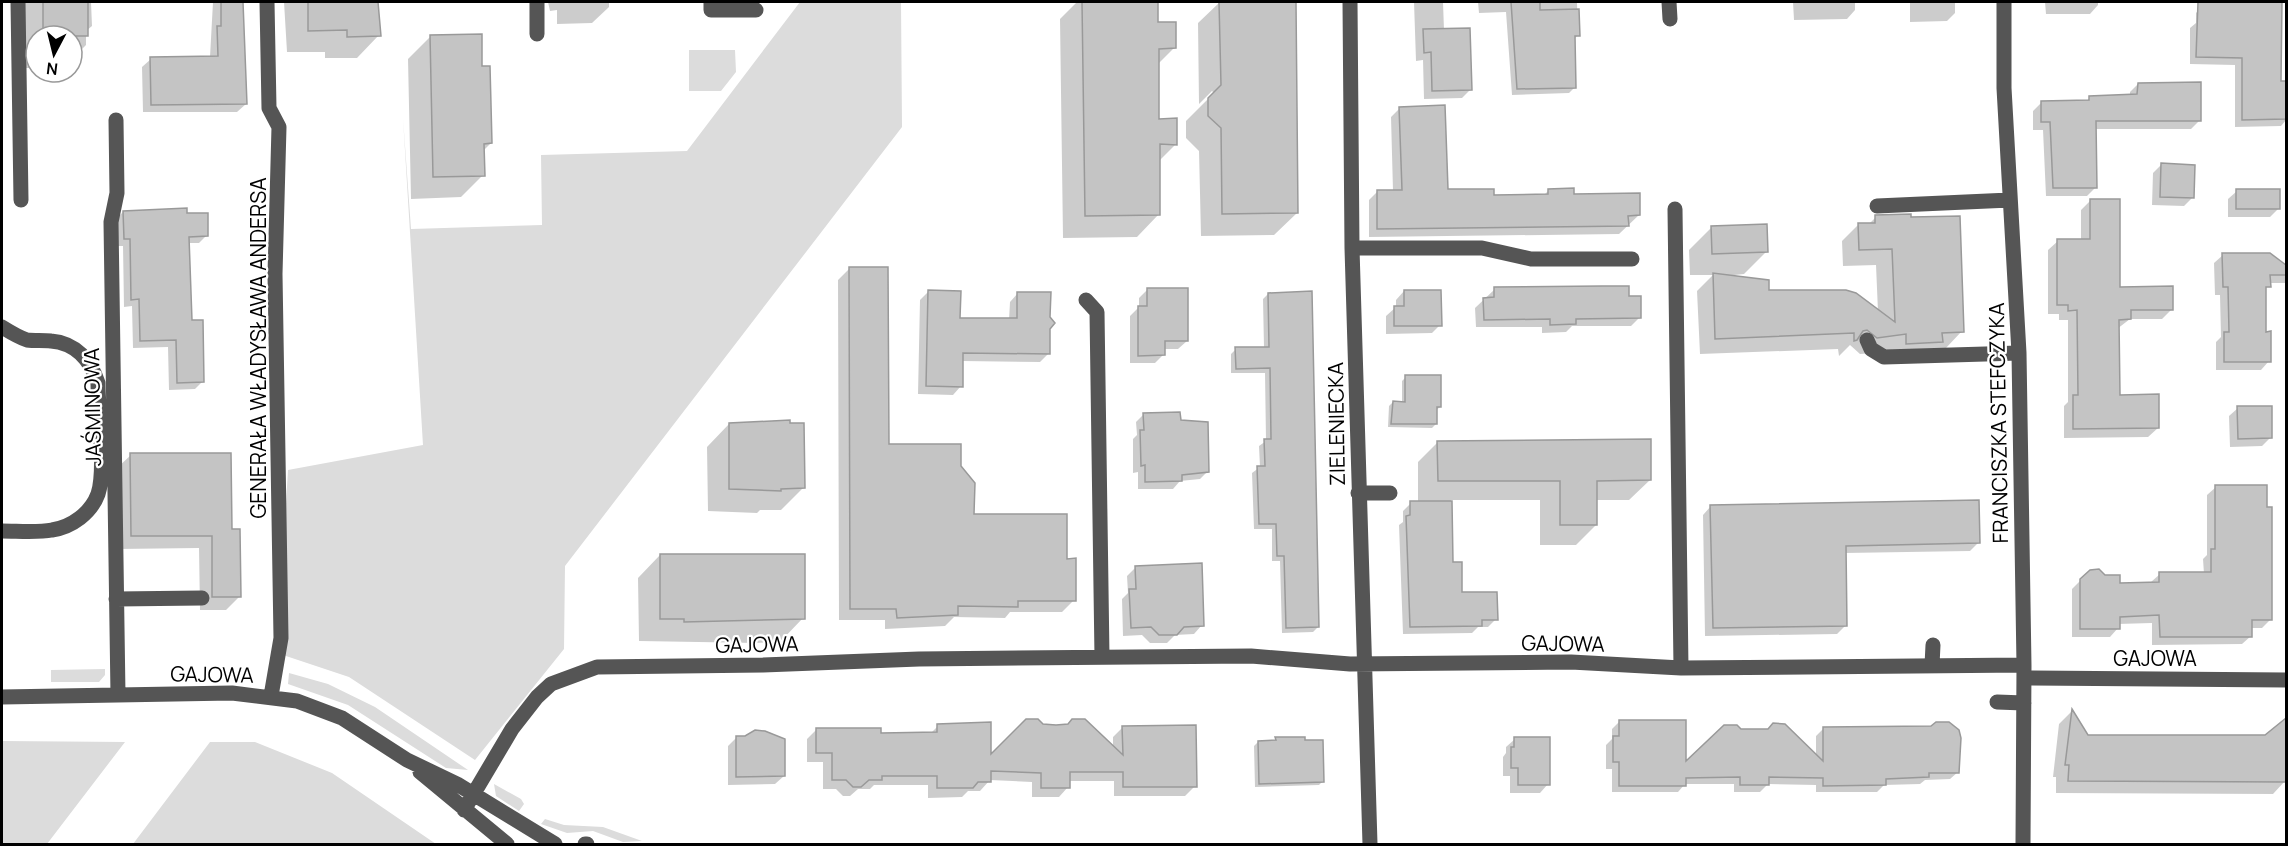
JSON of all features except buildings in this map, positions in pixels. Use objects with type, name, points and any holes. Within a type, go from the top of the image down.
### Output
[{"type":"street","points":[[18,2],[21,200]]},
{"type":"street","name":"GENERAŁA WŁADYSŁAWA ANDERSA","points":[[267,2],[269,108],[279,127],[275,274],[281,638],[271,696]]},
{"type":"street","points":[[537,2],[537,34]]},
{"type":"street","points":[[711,2],[711,10],[756,10]]},
{"type":"street","name":"ZIELENIECKA","points":[[1350,2],[1352,248],[1370,844]]},
{"type":"street","points":[[1669,2],[1670,19]]},
{"type":"street","name":"FRANCISZKA STEFCZYKA","points":[[2004,2],[2004,88],[2019,352],[2024,672],[2023,844]]},
{"type":"street","name":"JAŚMINOWA","points":[[116,120],[117,193],[111,222],[118,695]]},
{"type":"street","points":[[1877,206],[2010,200]]},
{"type":"street","points":[[1675,209],[1681,668]]},
{"type":"street","points":[[1352,248],[1482,248],[1532,259],[1632,259]]},
{"type":"street","points":[[1086,300],[1097,312],[1093,418],[1102,657]]},
{"type":"street","points":[[2,327],[28,340],[54,341],[71,347],[85,357],[93,368],[98,383],[100,476],[98,494],[86,512],[75,522],[52,530],[2,531]]},
{"type":"street","points":[[1866,340],[1871,349],[1884,357],[2019,352]]},
{"type":"street","points":[[1358,493],[1390,493]]},
{"type":"street","points":[[116,599],[202,598]]},
{"type":"street","points":[[1932,664],[1933,645]]},
{"type":"street","name":"GAJOWA","points":[[464,810],[512,729],[537,697],[551,684],[597,667],[811,664],[919,659],[1251,656],[1310,662],[1571,662],[1681,668],[1932,664],[2024,672],[2286,680]]},
{"type":"street","name":"GAJOWA","points":[[2,697],[232,693],[271,696],[322,708],[359,728],[407,760],[473,793],[555,844]]},
{"type":"street","points":[[1997,702],[2024,703]]},
{"type":"street","name":"GAJOWA","points":[[407,760],[507,844]]},
{"type":"shaded area","points":[[800,2],[901,2],[902,127],[565,566],[564,649],[475,760],[349,677],[277,653],[288,470],[423,445],[403,118],[411,229],[542,225],[541,155],[687,151]]},
{"type":"shaded area","points":[[689,50],[735,50],[736,72],[721,91],[689,91]]},
{"type":"shaded area","points":[[105,669],[105,675],[99,682],[51,682],[51,670]]},
{"type":"shaded area","points":[[289,673],[328,684],[375,707],[468,770],[446,768],[348,705],[288,684]]},
{"type":"shaded area","points":[[2,741],[125,742],[47,844],[2,844]]},
{"type":"shaded area","points":[[210,742],[255,742],[332,773],[436,844],[133,844]]},
{"type":"shaded area","points":[[494,784],[521,799],[524,804],[519,811],[496,796]]},
{"type":"shaded area","points":[[545,819],[564,825],[603,827],[642,841],[623,842],[593,831],[567,833],[541,824]]}]
